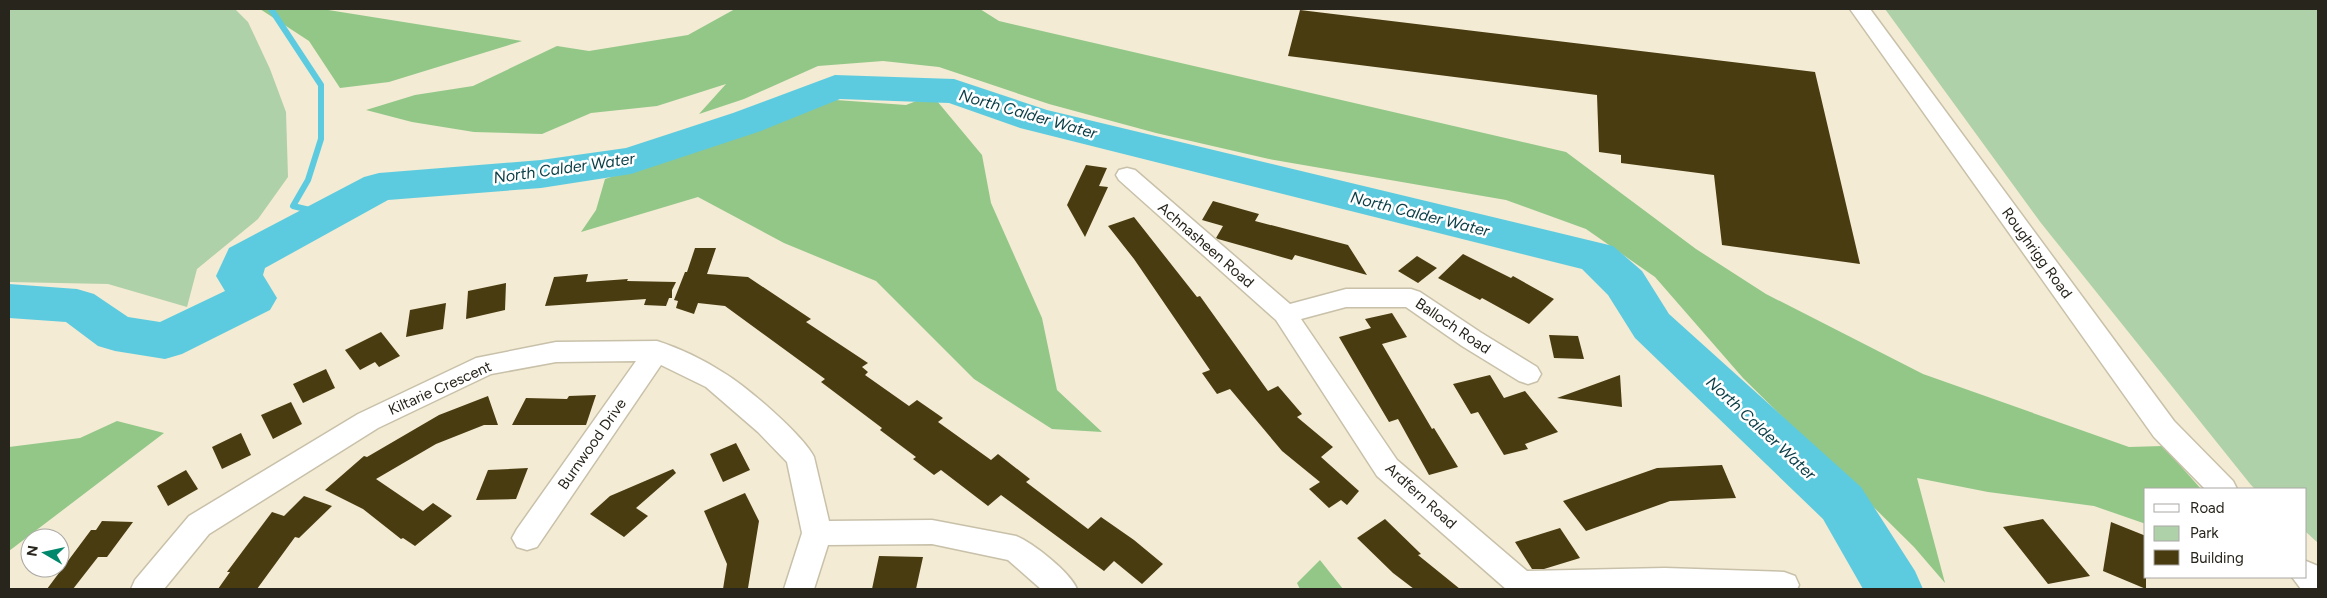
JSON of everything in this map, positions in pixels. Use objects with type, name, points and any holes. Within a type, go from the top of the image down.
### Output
[{"type":"street","name":"Roughrigg Road","points":[[1860,9],[2164,430],[2222,488]]},
{"type":"street","name":"Achnasheen Road","points":[[1127,176],[1285,314]]},
{"type":"street","name":"Balloch Road","points":[[1285,314],[1346,298],[1411,298],[1471,339],[1528,374]]},
{"type":"street","name":"Ardfern Road","points":[[1285,314],[1387,468],[1521,586]]},
{"type":"street","name":"Kiltarie Crescent","points":[[146,589],[199,525],[368,421],[485,365],[556,352],[657,351],[715,380],[768,424],[800,458],[817,533]]},
{"type":"street","name":"Burnwood Drive","points":[[528,538],[657,351]]},
{"type":"street","points":[[799,589],[817,533],[932,532],[1016,549],[1062,589]]},
{"type":"street","points":[[2307,575],[2318,587]]},
{"type":"street","points":[[1521,586],[1665,581],[1784,585]]},
{"type":"green space","points":[[9,9],[235,9],[248,22],[270,69],[286,112],[288,177],[258,219],[197,269],[187,307],[108,284],[9,282]]},
{"type":"green space","points":[[260,9],[322,9],[522,41],[389,82],[340,88],[309,41]]},
{"type":"green space","points":[[735,9],[980,9],[999,21],[1566,152],[1696,249],[1766,294],[1923,374],[2129,447],[2163,446],[2200,488],[2144,488],[2144,523],[2094,506],[1988,492],[1917,478],[1945,583],[1914,547],[1743,378],[1655,277],[1586,229],[1506,200],[1269,159],[1156,133],[1049,104],[939,67],[883,61],[818,66],[744,99],[699,114],[726,84],[657,106],[591,113],[542,134],[474,132],[412,122],[366,110],[415,95],[473,86],[557,46],[589,51],[688,35]]},
{"type":"green space","points":[[1885,9],[2318,9],[2318,543],[2307,533],[2307,488],[2254,488],[2041,223]]},
{"type":"green space","points":[[932,95],[982,155],[991,203],[1042,318],[1057,390],[1102,432],[1052,429],[974,379],[876,281],[784,243],[698,197],[581,232],[596,210],[605,179],[730,138],[822,99],[906,105]]},
{"type":"green space","points":[[117,421],[164,433],[39,528],[20,528],[20,543],[9,551],[9,447],[80,438]]},
{"type":"green space","points":[[1320,560],[1343,589],[1300,589],[1297,583]]},
{"type":"building","points":[[1300,10],[1815,72],[1860,264],[1722,245],[1714,175],[1621,163],[1621,155],[1599,152],[1597,95],[1288,56]]},
{"type":"building","points":[[1086,165],[1107,168],[1099,186],[1108,187],[1085,237],[1067,205]]},
{"type":"building","points":[[1213,201],[1259,214],[1255,221],[1348,245],[1367,275],[1295,255],[1292,260],[1218,239],[1216,238],[1223,226],[1202,220]]},
{"type":"building","points":[[1134,217],[1197,297],[1200,296],[1268,391],[1278,386],[1302,414],[1297,417],[1333,447],[1321,457],[1359,491],[1347,505],[1341,500],[1329,508],[1309,489],[1320,482],[1282,451],[1230,389],[1217,394],[1202,373],[1210,370],[1134,259],[1108,226]]},
{"type":"building","points":[[695,248],[716,248],[707,274],[748,277],[811,319],[806,322],[868,363],[862,367],[868,372],[865,375],[909,406],[917,400],[943,418],[938,422],[991,460],[998,454],[1030,479],[1026,482],[1088,529],[1101,517],[1134,540],[1163,564],[1142,584],[1114,561],[1104,571],[1001,495],[988,506],[941,470],[934,475],[913,459],[916,457],[880,430],[882,428],[821,382],[825,379],[725,306],[698,303],[694,314],[676,308],[678,301],[674,300],[685,272],[687,272]]},
{"type":"building","points":[[1463,254],[1511,278],[1513,276],[1554,299],[1529,324],[1482,298],[1480,300],[1438,278]]},
{"type":"building","points":[[1417,256],[1437,268],[1418,283],[1398,271]]},
{"type":"building","points":[[588,274],[586,282],[628,279],[627,281],[676,282],[672,290],[672,298],[669,298],[666,306],[644,305],[646,299],[545,306],[554,277]]},
{"type":"building","points":[[506,283],[505,310],[466,319],[468,291]]},
{"type":"building","points":[[446,303],[443,329],[406,337],[410,310]]},
{"type":"building","points":[[1392,313],[1407,337],[1382,344],[1432,429],[1434,428],[1458,467],[1429,475],[1398,419],[1389,422],[1339,337],[1371,328],[1365,319]]},
{"type":"building","points":[[381,332],[400,356],[379,367],[375,362],[360,370],[345,350]]},
{"type":"building","points":[[1549,335],[1578,336],[1584,359],[1554,358]]},
{"type":"building","points":[[326,369],[335,388],[303,403],[293,384]]},
{"type":"building","points":[[1490,375],[1504,398],[1525,391],[1558,432],[1525,444],[1528,449],[1504,455],[1478,412],[1471,414],[1453,384]]},
{"type":"building","points":[[1620,375],[1622,407],[1557,398]]},
{"type":"building","points":[[596,395],[586,425],[512,425],[526,398],[567,399],[569,396]]},
{"type":"building","points":[[488,396],[498,425],[484,425],[436,444],[376,479],[423,511],[433,503],[452,516],[415,546],[403,538],[401,539],[363,509],[325,490],[364,456],[367,457],[439,415]]},
{"type":"building","points":[[291,402],[302,424],[273,439],[261,415]]},
{"type":"building","points":[[241,433],[251,455],[222,469],[212,447]]},
{"type":"building","points":[[736,443],[750,470],[723,482],[710,454]]},
{"type":"building","points":[[1722,465],[1736,498],[1670,501],[1586,531],[1563,501],[1657,468]]},
{"type":"building","points":[[528,468],[516,499],[476,500],[488,470]]},
{"type":"building","points":[[673,469],[676,473],[636,508],[648,516],[624,537],[590,514],[610,496]]},
{"type":"building","points":[[186,470],[198,489],[168,506],[157,486]]},
{"type":"building","points":[[745,493],[759,521],[748,588],[723,589],[727,564],[704,511]]},
{"type":"building","points":[[304,496],[332,506],[299,538],[295,537],[257,589],[218,589],[230,572],[227,572],[272,512],[284,516]]},
{"type":"building","points":[[1385,519],[1421,554],[1418,555],[1460,589],[1414,589],[1393,573],[1357,538]]},
{"type":"building","points":[[2043,519],[2090,576],[2048,584],[2003,527]]},
{"type":"building","points":[[102,521],[133,522],[107,557],[98,557],[73,589],[47,589],[55,578],[70,578],[70,558],[91,530],[96,530]]},
{"type":"building","points":[[2111,522],[2144,535],[2144,578],[2146,578],[2146,589],[2103,571]]},
{"type":"building","points":[[1560,528],[1580,558],[1544,569],[1532,569],[1515,542]]},
{"type":"building","points":[[879,556],[923,557],[916,589],[872,589]]},
{"type":"waterway","points":[[271,9],[321,85],[321,139],[308,180],[293,206],[326,214]]},
{"type":"waterway","name":"North Calder Water","points":[[9,301],[77,306],[115,333],[165,341],[253,298],[239,276],[245,259],[379,187],[541,174],[631,161],[747,122],[835,87],[954,91],[1034,119],[1597,257],[1625,283],[1652,326],[1842,503],[1894,589]]}]
